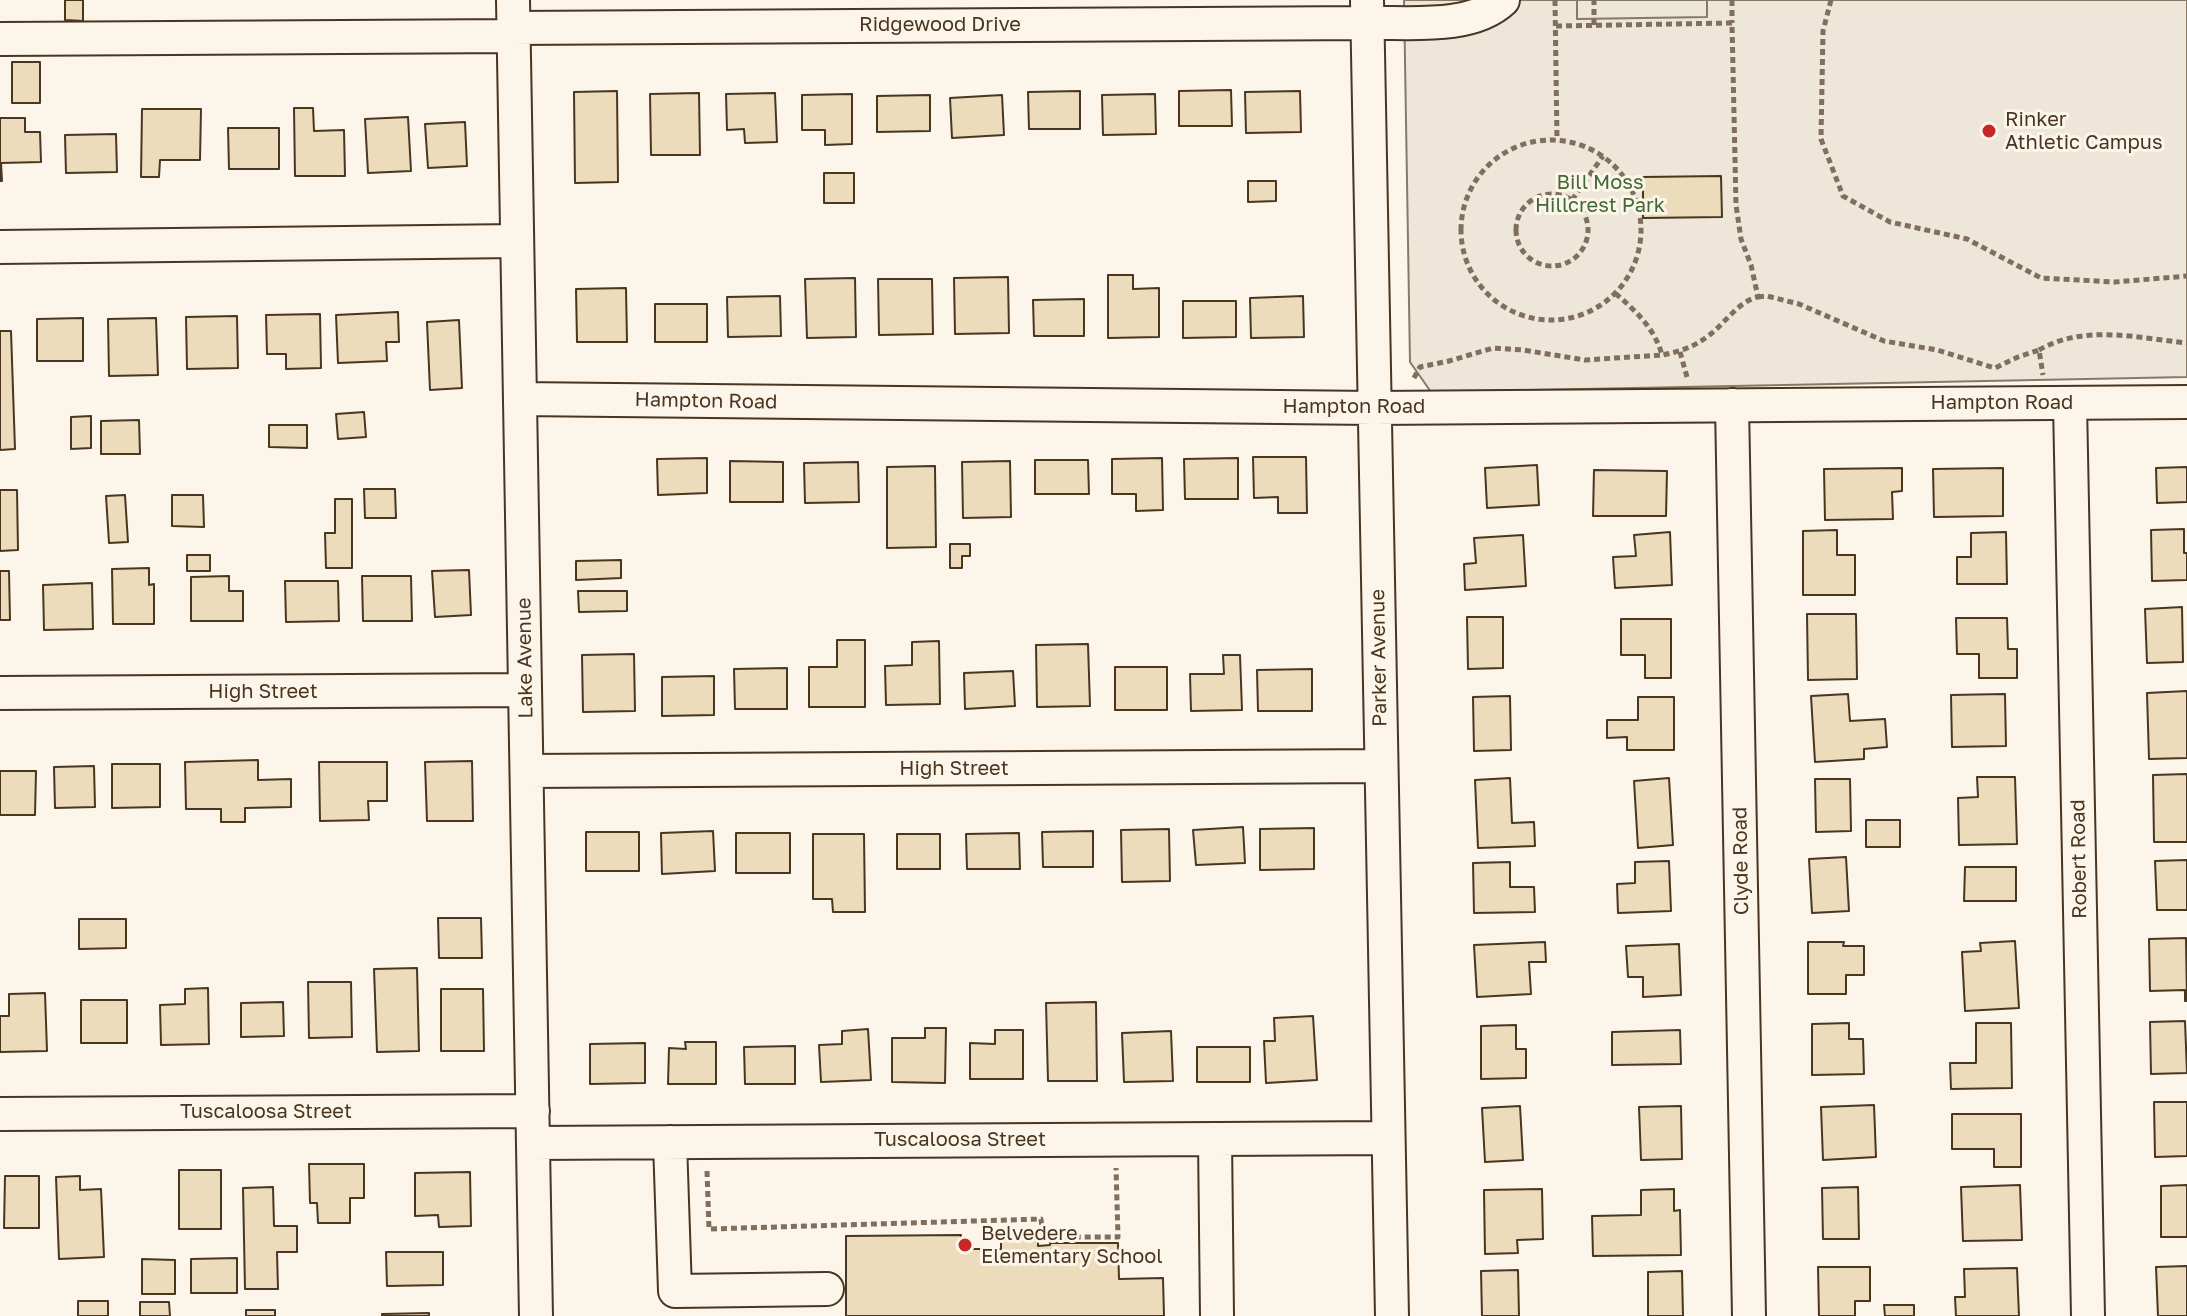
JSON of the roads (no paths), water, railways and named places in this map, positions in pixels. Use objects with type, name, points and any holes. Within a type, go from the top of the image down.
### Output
[{"type":"street","name":"Ridgewood Drive","points":[[0,39],[513,21],[1367,11],[1461,21],[1492,10],[1503,0]]},
{"type":"street","name":"Parker Avenue","points":[[1367,11],[1392,1316]]},
{"type":"street","name":"Lake Avenue","points":[[513,21],[536,1316]]},
{"type":"street","points":[[0,247],[517,241]]},
{"type":"street","name":"Hampton Road","points":[[520,399],[1374,408],[2187,402]]},
{"type":"street","name":"Robert Road","points":[[2057,403],[2088,1316]]},
{"type":"street","name":"Clyde Road","points":[[1732,405],[1749,1316]]},
{"type":"street","name":"High Street","points":[[0,693],[525,690]]},
{"type":"street","name":"High Street","points":[[527,771],[1381,766]]},
{"type":"street","name":"Tuscaloosa Street","points":[[0,1114],[533,1111]]},
{"type":"street","name":"Tuscaloosa Street","points":[[533,1143],[1388,1138]]},
{"type":"street","points":[[1215,1139],[1217,1316]]},
{"type":"street","points":[[670,1142],[675,1291],[827,1289]]},
{"type":"place","name":"Rinker Athletic Campus","points":[[1989,131]]},
{"type":"place","name":"Belvedere Elementary School","points":[[965,1245]]},
{"type":"park label","name":"Bill Moss Hillcrest Park","points":[[1600,194]]}]
